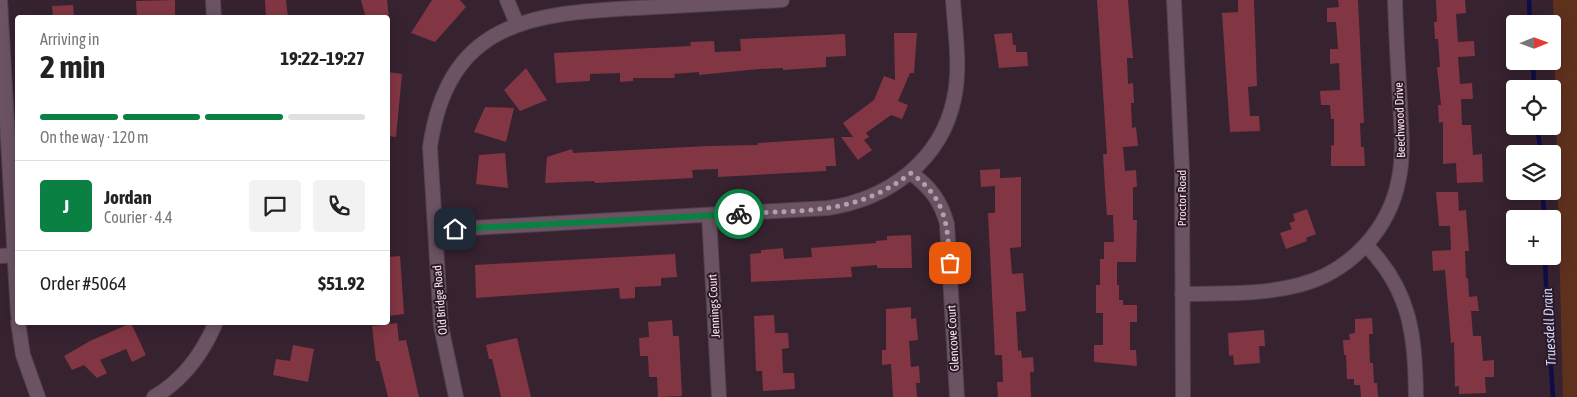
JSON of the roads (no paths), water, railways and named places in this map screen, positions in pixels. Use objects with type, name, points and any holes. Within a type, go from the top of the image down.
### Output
[{"type":"street","points":[[0,0],[7,256],[15,300]]},
{"type":"street","points":[[213,0],[214,15]]},
{"type":"street","points":[[507,0],[516,24]]},
{"type":"street","name":"Old Bridge Road","points":[[456,397],[441,326],[430,147],[437,112],[446,88],[470,55],[502,30],[516,24],[573,11],[782,0]]},
{"type":"street","points":[[435,230],[709,216],[847,206],[883,192],[911,173],[937,141],[946,123],[954,99],[957,74],[953,0]]},
{"type":"street","name":"Proctor Road","points":[[1174,0],[1182,142],[1183,397]]},
{"type":"street","name":"Beechwood Drive","points":[[1182,294],[1248,293],[1298,286],[1335,270],[1366,245],[1381,226],[1392,204],[1399,179],[1403,152],[1395,0]]},
{"type":"street","name":"Glencove Court","points":[[911,173],[934,194],[948,224],[957,397]]},
{"type":"street","name":"Jennings Court","points":[[709,216],[719,397]]},
{"type":"street","points":[[1366,245],[1392,276],[1407,308],[1416,357],[1416,397]]},
{"type":"street","points":[[18,325],[23,355],[38,397]]},
{"type":"street","points":[[154,397],[173,386],[194,362],[214,325]]},
{"type":"waterway","name":"Truesdell Drain","points":[[1529,0],[1530,15]]},
{"type":"waterway","name":"Truesdell Drain","points":[[1533,70],[1534,80]]},
{"type":"waterway","name":"Truesdell Drain","points":[[1538,135],[1540,145]]},
{"type":"waterway","name":"Truesdell Drain","points":[[1543,200],[1544,210]]},
{"type":"waterway","name":"Truesdell Drain","points":[[1545,265],[1553,397]]}]
